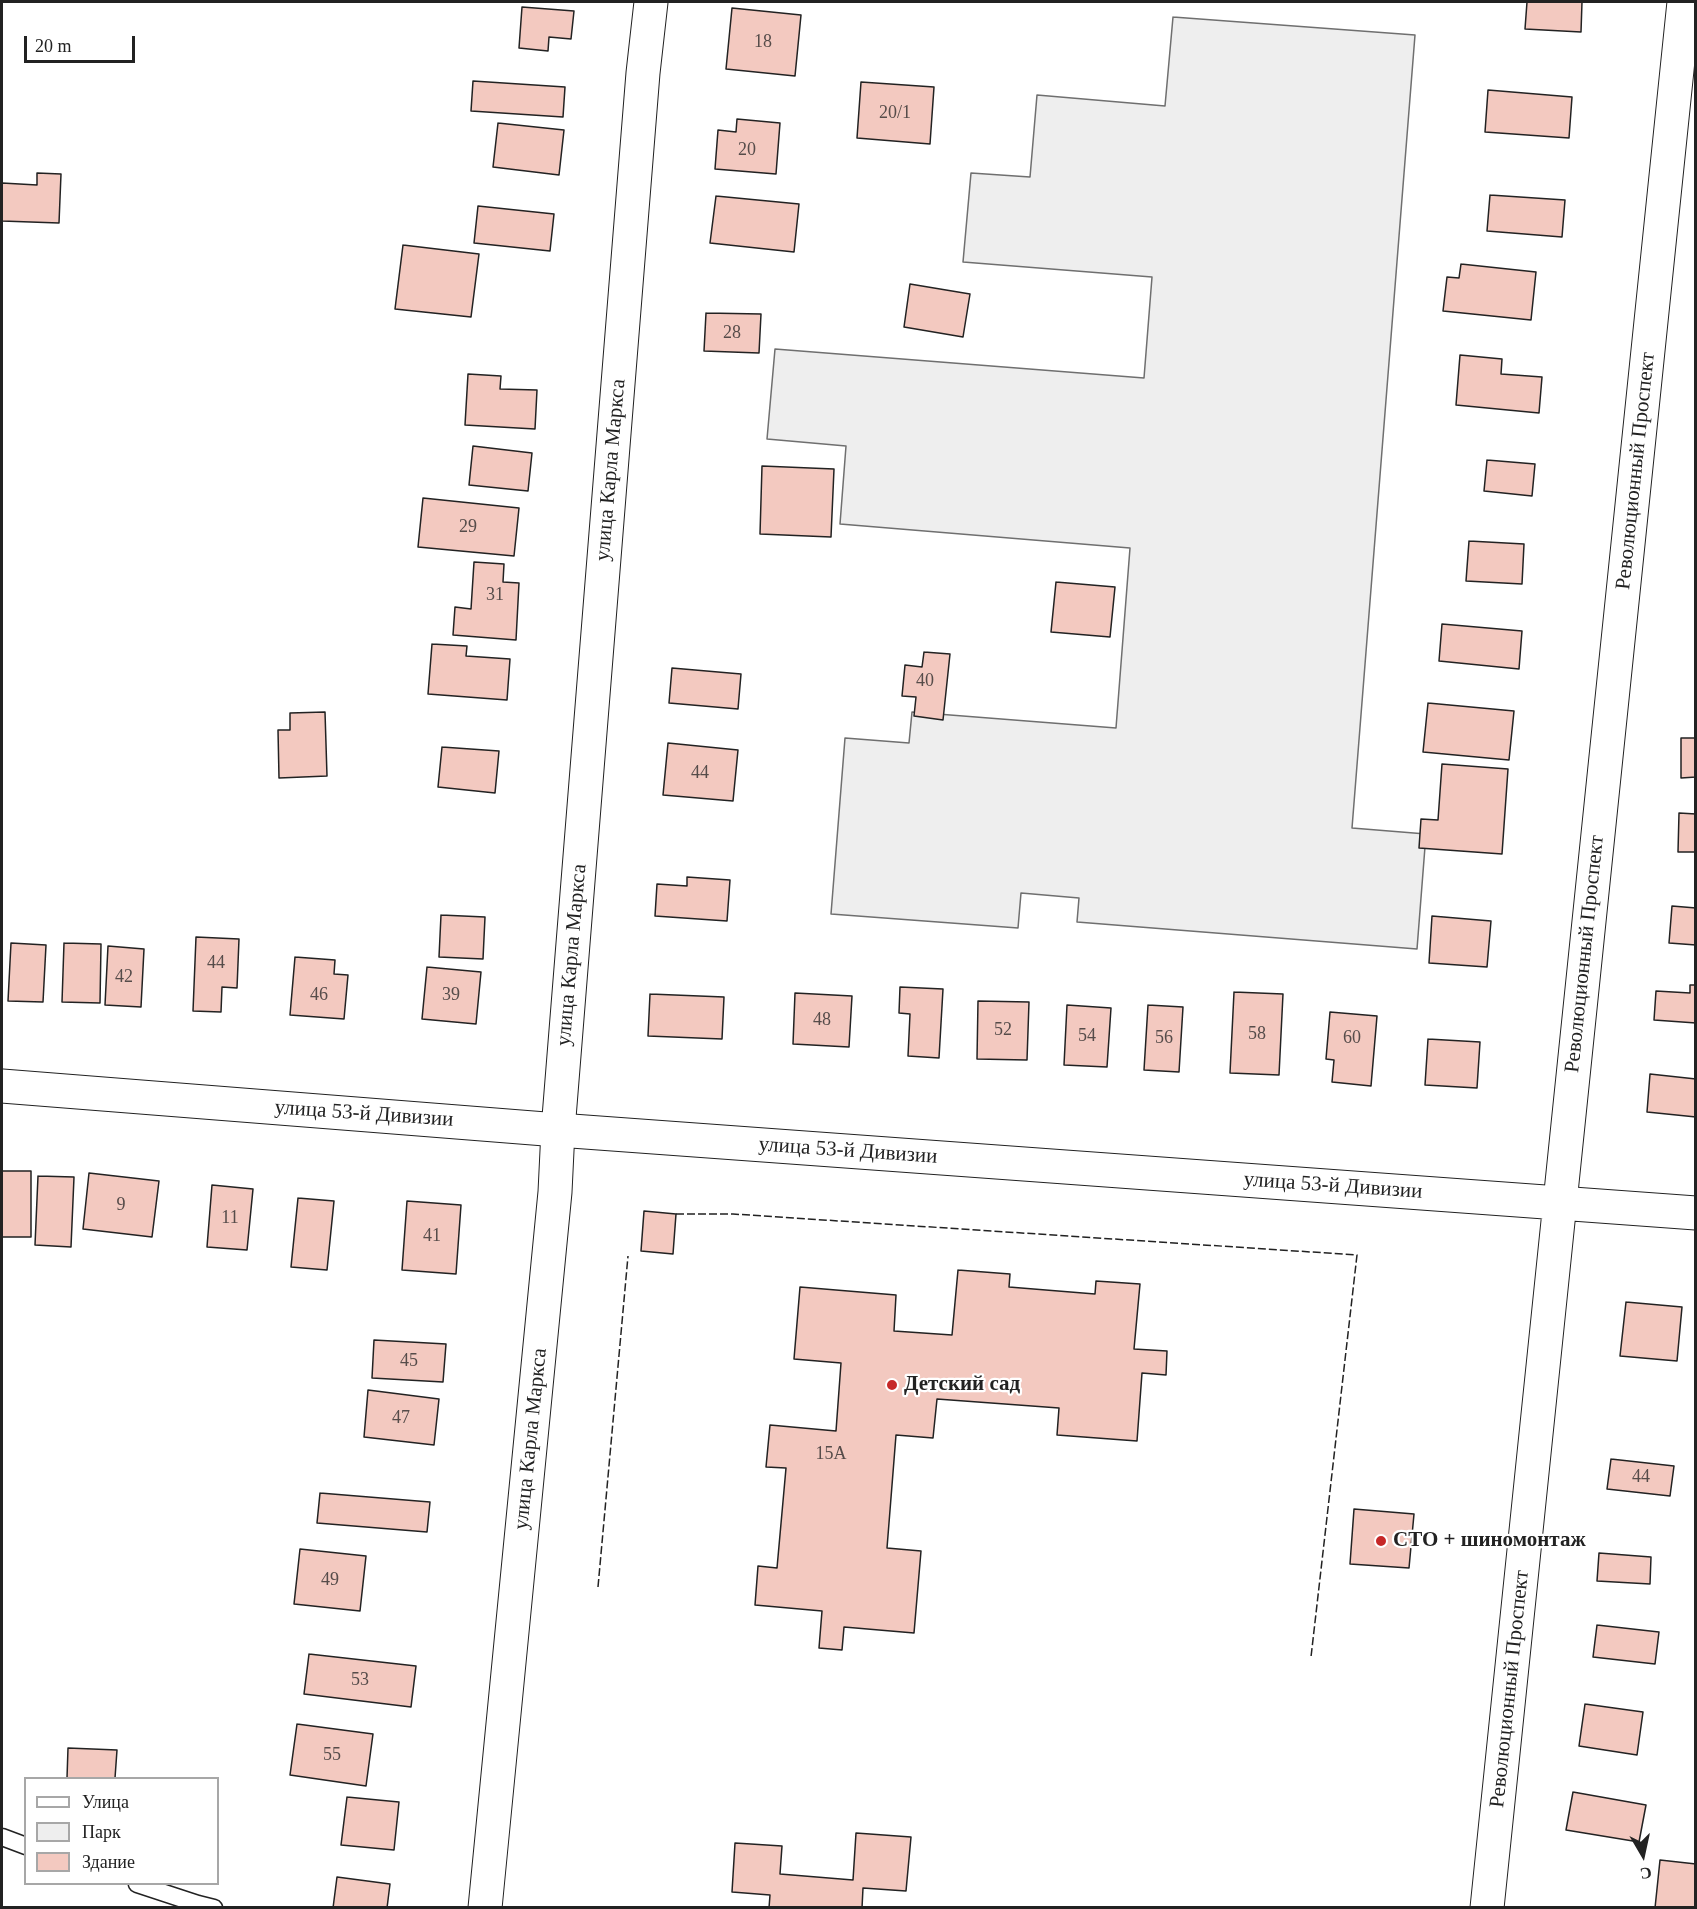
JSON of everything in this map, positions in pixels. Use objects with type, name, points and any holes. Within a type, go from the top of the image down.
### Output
[{"type":"street","name":"улица Карла Маркса","points":[[485,1908],[555,1192],[558,1130],[643,73],[651,2]]},
{"type":"street","name":"Революционный Проспект","points":[[1487,1908],[1684,2]]},
{"type":"street","name":"улица 53-й Дивизии","points":[[2,1086],[558,1130],[1695,1212]]},
{"type":"lane","points":[[2,1837],[24,1844]]},
{"type":"lane","points":[[140,1885],[214,1908]]},
{"type":"green space","points":[[1173,17],[1415,35],[1352,828],[1426,834],[1417,949],[1077,922],[1079,898],[1021,893],[1018,928],[831,914],[845,738],[909,743],[912,712],[1116,728],[1130,548],[840,524],[846,446],[767,439],[775,349],[1144,378],[1152,277],[963,262],[971,173],[1030,177],[1037,95],[1165,106]]},
{"type":"building","points":[[1527,2],[1582,2],[1581,32],[1525,29]]},
{"type":"building","points":[[522,7],[574,11],[571,39],[549,37],[548,51],[519,48]]},
{"type":"building","points":[[732,8],[801,15],[795,76],[726,69]]},
{"type":"building","points":[[473,81],[565,87],[563,117],[471,111]]},
{"type":"building","points":[[861,82],[934,87],[930,144],[857,138]]},
{"type":"building","points":[[1488,90],[1572,97],[1569,138],[1485,132]]},
{"type":"building","points":[[737,119],[780,123],[776,174],[715,169],[718,130],[736,132]]},
{"type":"building","points":[[498,123],[564,130],[559,175],[493,167]]},
{"type":"building","points":[[37,173],[61,174],[59,223],[2,221],[2,183],[37,185]]},
{"type":"building","points":[[1490,195],[1565,200],[1562,237],[1487,231]]},
{"type":"building","points":[[716,196],[799,204],[794,252],[710,243]]},
{"type":"building","points":[[478,206],[554,214],[550,251],[474,243]]},
{"type":"building","points":[[403,245],[479,254],[471,317],[395,309]]},
{"type":"building","points":[[1461,264],[1536,272],[1531,320],[1443,311],[1447,277],[1459,278]]},
{"type":"building","points":[[910,284],[970,294],[963,337],[904,327]]},
{"type":"building","points":[[706,313],[761,314],[759,353],[704,351]]},
{"type":"building","points":[[1460,355],[1502,359],[1501,374],[1542,377],[1539,413],[1456,405]]},
{"type":"building","points":[[468,374],[501,376],[500,389],[537,390],[535,429],[465,425]]},
{"type":"building","points":[[473,446],[532,453],[528,491],[469,485]]},
{"type":"building","points":[[1487,460],[1535,464],[1532,496],[1484,491]]},
{"type":"building","points":[[762,466],[834,469],[831,537],[760,534]]},
{"type":"building","points":[[423,498],[519,508],[514,556],[418,547]]},
{"type":"building","points":[[1469,541],[1524,544],[1522,584],[1466,581]]},
{"type":"building","points":[[474,562],[504,564],[503,582],[519,583],[516,640],[453,635],[455,607],[471,609]]},
{"type":"building","points":[[1056,582],[1115,587],[1110,637],[1051,632]]},
{"type":"building","points":[[1442,624],[1522,631],[1519,669],[1439,661]]},
{"type":"building","points":[[432,644],[467,646],[466,656],[510,659],[507,700],[428,694]]},
{"type":"building","points":[[924,652],[950,654],[943,720],[914,716],[916,697],[902,696],[905,665],[922,667]]},
{"type":"building","points":[[672,668],[741,674],[738,709],[669,703]]},
{"type":"building","points":[[1428,703],[1514,711],[1509,760],[1423,752]]},
{"type":"building","points":[[325,712],[327,776],[279,778],[278,730],[290,730],[290,713]]},
{"type":"building","points":[[1681,738],[1696,738],[1696,777],[1681,778]]},
{"type":"building","points":[[668,743],[738,750],[733,801],[663,795]]},
{"type":"building","points":[[442,747],[499,751],[495,793],[438,787]]},
{"type":"building","points":[[1442,764],[1508,769],[1502,854],[1419,848],[1421,819],[1438,820]]},
{"type":"building","points":[[1679,813],[1696,814],[1696,852],[1678,852]]},
{"type":"building","points":[[687,877],[730,880],[727,921],[655,916],[657,884],[687,886]]},
{"type":"building","points":[[1672,906],[1696,908],[1696,945],[1669,943]]},
{"type":"building","points":[[441,915],[485,917],[483,959],[439,957]]},
{"type":"building","points":[[1432,916],[1491,921],[1487,967],[1429,963]]},
{"type":"building","points":[[196,937],[239,939],[237,988],[222,987],[221,1012],[193,1011]]},
{"type":"building","points":[[11,943],[46,945],[43,1002],[8,1001]]},
{"type":"building","points":[[64,943],[101,944],[100,1003],[62,1002]]},
{"type":"building","points":[[108,946],[144,949],[141,1007],[105,1005]]},
{"type":"building","points":[[295,957],[335,960],[334,974],[348,975],[344,1019],[290,1015]]},
{"type":"building","points":[[427,967],[481,972],[476,1024],[422,1019]]},
{"type":"building","points":[[1690,985],[1696,985],[1696,1023],[1654,1020],[1656,991],[1690,993]]},
{"type":"building","points":[[900,987],[943,989],[939,1058],[908,1056],[910,1014],[899,1013]]},
{"type":"building","points":[[1234,992],[1283,994],[1279,1075],[1230,1073]]},
{"type":"building","points":[[795,993],[852,996],[849,1047],[793,1044]]},
{"type":"building","points":[[650,994],[724,997],[722,1039],[648,1036]]},
{"type":"building","points":[[978,1001],[1029,1002],[1027,1060],[977,1059]]},
{"type":"building","points":[[1067,1005],[1111,1008],[1107,1067],[1064,1065]]},
{"type":"building","points":[[1148,1005],[1183,1007],[1179,1072],[1144,1070]]},
{"type":"building","points":[[1330,1012],[1377,1016],[1371,1086],[1332,1082],[1334,1060],[1326,1059]]},
{"type":"building","points":[[1428,1039],[1480,1042],[1477,1088],[1425,1085]]},
{"type":"building","points":[[1650,1074],[1696,1079],[1696,1117],[1647,1112]]},
{"type":"building","points":[[2,1171],[31,1171],[31,1237],[2,1237]]},
{"type":"building","points":[[89,1173],[159,1181],[152,1237],[83,1229]]},
{"type":"building","points":[[38,1176],[74,1177],[71,1247],[35,1245]]},
{"type":"building","points":[[212,1185],[253,1189],[247,1250],[207,1247]]},
{"type":"building","points":[[298,1198],[334,1201],[327,1270],[291,1267]]},
{"type":"building","points":[[407,1201],[461,1205],[456,1274],[402,1270]]},
{"type":"building","points":[[644,1211],[676,1214],[673,1254],[641,1251]]},
{"type":"building","points":[[958,1270],[1010,1274],[1009,1287],[1095,1294],[1096,1281],[1140,1284],[1134,1349],[1167,1351],[1166,1375],[1142,1373],[1137,1441],[1057,1435],[1059,1408],[937,1399],[933,1438],[896,1435],[887,1548],[921,1551],[914,1633],[844,1627],[842,1650],[819,1648],[822,1611],[755,1605],[758,1566],[777,1568],[786,1468],[766,1467],[770,1425],[836,1431],[841,1363],[794,1359],[800,1287],[896,1295],[894,1331],[952,1335]]},
{"type":"building","points":[[1626,1302],[1682,1307],[1677,1361],[1620,1356]]},
{"type":"building","points":[[374,1340],[446,1344],[443,1382],[372,1378]]},
{"type":"building","points":[[368,1390],[439,1399],[434,1445],[364,1437]]},
{"type":"building","points":[[1611,1459],[1674,1466],[1670,1496],[1607,1489]]},
{"type":"building","points":[[320,1493],[430,1502],[427,1532],[317,1523]]},
{"type":"building","points":[[1354,1509],[1414,1514],[1409,1568],[1350,1564]]},
{"type":"building","points":[[300,1549],[366,1556],[360,1611],[294,1604]]},
{"type":"building","points":[[1599,1553],[1651,1557],[1650,1584],[1597,1581]]},
{"type":"building","points":[[1597,1625],[1659,1632],[1655,1664],[1593,1657]]},
{"type":"building","points":[[309,1654],[416,1666],[411,1707],[304,1694]]},
{"type":"building","points":[[1585,1704],[1643,1712],[1637,1755],[1579,1746]]},
{"type":"building","points":[[297,1724],[373,1734],[366,1786],[290,1775]]},
{"type":"building","points":[[68,1748],[117,1750],[115,1777],[67,1777]]},
{"type":"building","points":[[1573,1792],[1646,1805],[1639,1842],[1566,1830]]},
{"type":"building","points":[[347,1797],[399,1802],[394,1850],[341,1845]]},
{"type":"building","points":[[856,1833],[911,1837],[906,1891],[863,1888],[862,1908],[769,1908],[770,1895],[732,1892],[735,1843],[782,1846],[780,1874],[853,1880]]},
{"type":"building","points":[[1660,1860],[1696,1864],[1696,1908],[1655,1908]]},
{"type":"building","points":[[337,1877],[390,1884],[387,1908],[333,1908]]},
{"type":"fence","points":[[676,1214],[733,1214],[1357,1255],[1311,1657]]},
{"type":"fence","points":[[598,1587],[628,1256]]},
{"type":"place","name":"Детский сад","points":[[892,1385]]},
{"type":"place","name":"СТО + шиномонтаж","points":[[1381,1541]]}]
